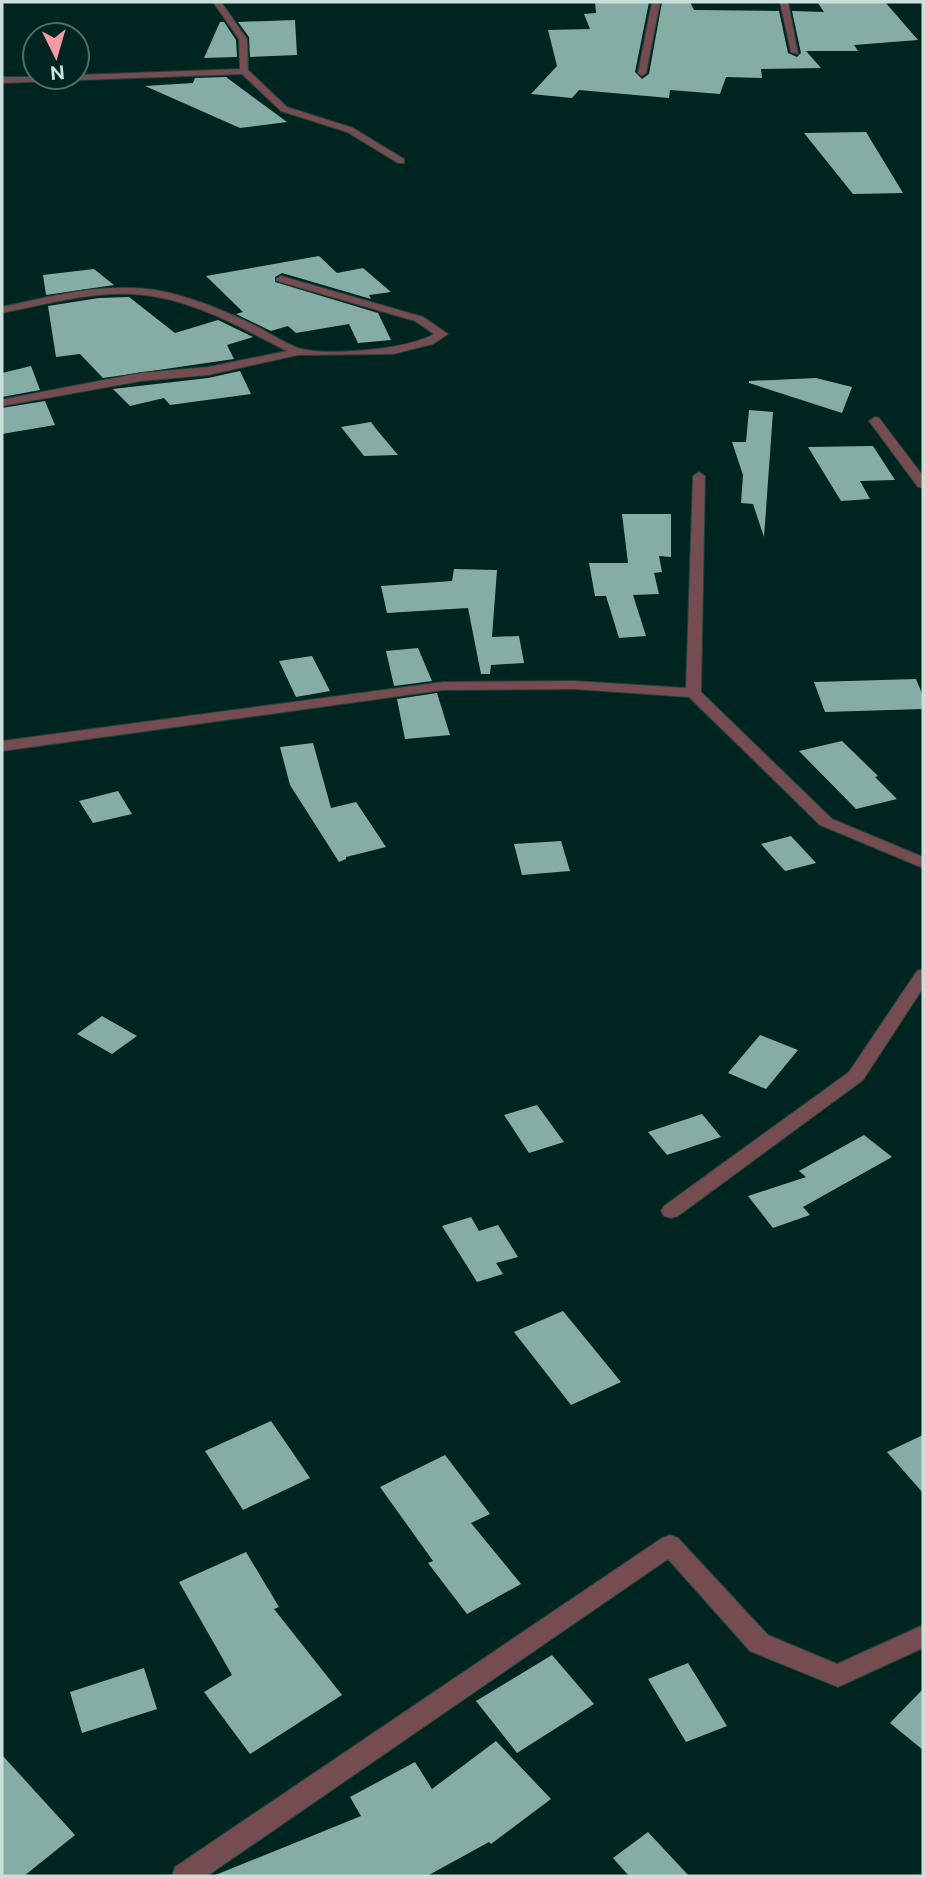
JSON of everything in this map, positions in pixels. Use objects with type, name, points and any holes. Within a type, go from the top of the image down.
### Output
[{"type":"street","points":[[217,2],[243,39],[244,71],[284,109],[350,130],[401,161]]},
{"type":"street","points":[[642,73],[656,2]]},
{"type":"street","points":[[784,2],[795,52]]},
{"type":"street","points":[[2,80],[244,71]]},
{"type":"street","points":[[5,402],[141,377],[208,371],[298,352],[352,353],[407,348],[433,342],[442,334],[419,319],[281,279]]},
{"type":"street","points":[[2,310],[77,295],[135,291],[189,302],[298,352]]},
{"type":"street","points":[[875,421],[923,484]]},
{"type":"street","points":[[693,692],[699,476]]},
{"type":"street","points":[[2,746],[443,686],[574,685],[693,692],[826,822],[923,863]]},
{"type":"street","points":[[671,1211],[856,1076],[923,975]]},
{"type":"street","points":[[185,1876],[670,1545],[759,1643],[838,1676],[923,1636]]},
{"type":"building","points":[[595,2],[649,2],[635,72],[642,79],[649,74],[662,2],[690,2],[694,10],[779,11],[788,53],[797,57],[801,53],[792,11],[824,12],[818,3],[885,2],[918,40],[854,45],[858,51],[806,51],[821,68],[761,69],[762,78],[726,77],[720,94],[670,90],[669,98],[579,90],[572,98],[531,94],[557,66],[548,30],[590,29],[584,14],[596,13]]},
{"type":"building","points":[[295,20],[297,55],[250,57],[249,37],[238,22]]},
{"type":"building","points":[[220,22],[224,22],[236,40],[237,57],[204,58]]},
{"type":"building","points":[[226,77],[287,122],[240,128],[145,86],[193,83],[195,78]]},
{"type":"building","points":[[866,132],[903,193],[853,194],[804,133]]},
{"type":"building","points":[[319,256],[337,273],[363,268],[391,292],[369,295],[371,299],[282,273],[275,277],[275,282],[378,313],[391,340],[358,343],[349,324],[296,333],[288,326],[271,331],[236,314],[243,312],[206,276]]},
{"type":"building","points":[[94,269],[114,285],[46,295],[43,275]]},
{"type":"building","points":[[129,297],[175,333],[218,320],[253,337],[227,345],[234,359],[103,378],[80,354],[56,357],[48,306],[99,298]]},
{"type":"building","points":[[31,366],[40,390],[2,397],[2,373]]},
{"type":"building","points":[[240,371],[251,394],[170,405],[164,398],[130,406],[113,389],[208,378]]},
{"type":"building","points":[[816,378],[852,387],[842,413],[749,383],[749,381]]},
{"type":"building","points":[[45,401],[55,425],[2,434],[2,408]]},
{"type":"building","points":[[749,410],[773,412],[764,537],[753,504],[741,503],[743,475],[732,442],[746,442]]},
{"type":"building","points":[[371,422],[398,455],[364,456],[341,427]]},
{"type":"building","points":[[873,446],[895,480],[860,481],[870,499],[841,501],[808,447]]},
{"type":"building","points":[[622,514],[671,514],[671,557],[659,556],[662,572],[654,573],[659,594],[633,595],[646,636],[619,638],[606,596],[595,596],[589,563],[628,563]]},
{"type":"building","points":[[454,569],[497,570],[492,637],[519,636],[524,663],[491,665],[490,674],[481,674],[468,608],[387,613],[381,586],[452,581]]},
{"type":"building","points":[[418,648],[432,681],[394,686],[386,651]]},
{"type":"building","points":[[312,656],[330,691],[296,697],[279,661]]},
{"type":"building","points":[[916,679],[923,696],[923,709],[825,712],[814,682]]},
{"type":"building","points":[[437,693],[450,735],[405,739],[397,699]]},
{"type":"building","points":[[842,741],[897,799],[856,809],[799,751]]},
{"type":"building","points":[[313,743],[331,808],[356,802],[386,847],[346,857],[339,862],[290,785],[280,747]]},
{"type":"building","points":[[118,791],[132,814],[93,823],[79,801]]},
{"type":"building","points":[[791,836],[816,863],[785,871],[761,844]]},
{"type":"building","points":[[561,841],[570,871],[522,875],[514,844]]},
{"type":"building","points":[[102,1016],[137,1036],[112,1054],[77,1034]]},
{"type":"building","points":[[760,1035],[798,1050],[766,1089],[728,1073]]},
{"type":"building","points":[[537,1105],[564,1142],[529,1153],[504,1115]]},
{"type":"building","points":[[702,1114],[721,1137],[667,1155],[648,1132]]},
{"type":"building","points":[[864,1135],[892,1157],[803,1207],[810,1215],[773,1228],[748,1196],[806,1177],[799,1171]]},
{"type":"building","points":[[471,1217],[479,1231],[498,1225],[518,1257],[496,1263],[503,1274],[477,1282],[442,1226]]},
{"type":"building","points":[[563,1311],[621,1382],[571,1405],[514,1332]]},
{"type":"building","points":[[271,1421],[310,1478],[243,1510],[205,1451]]},
{"type":"building","points":[[923,1435],[923,1493],[887,1452]]},
{"type":"building","points":[[445,1455],[490,1514],[471,1523],[521,1584],[467,1614],[428,1563],[433,1561],[380,1487]]},
{"type":"building","points":[[246,1552],[279,1607],[274,1609],[342,1695],[250,1754],[204,1692],[232,1675],[179,1582]]},
{"type":"building","points":[[552,1655],[594,1704],[517,1753],[476,1701]]},
{"type":"building","points":[[688,1663],[727,1726],[686,1742],[648,1679]]},
{"type":"building","points":[[144,1668],[157,1709],[82,1733],[70,1692]]},
{"type":"building","points":[[923,1689],[923,1750],[890,1723]]},
{"type":"building","points":[[496,1741],[551,1799],[491,1844],[489,1842],[427,1876],[213,1876],[361,1816],[350,1797],[415,1762],[432,1789]]},
{"type":"building","points":[[2,1755],[75,1835],[24,1876],[2,1876]]},
{"type":"building","points":[[648,1832],[689,1876],[629,1876],[613,1858]]}]
